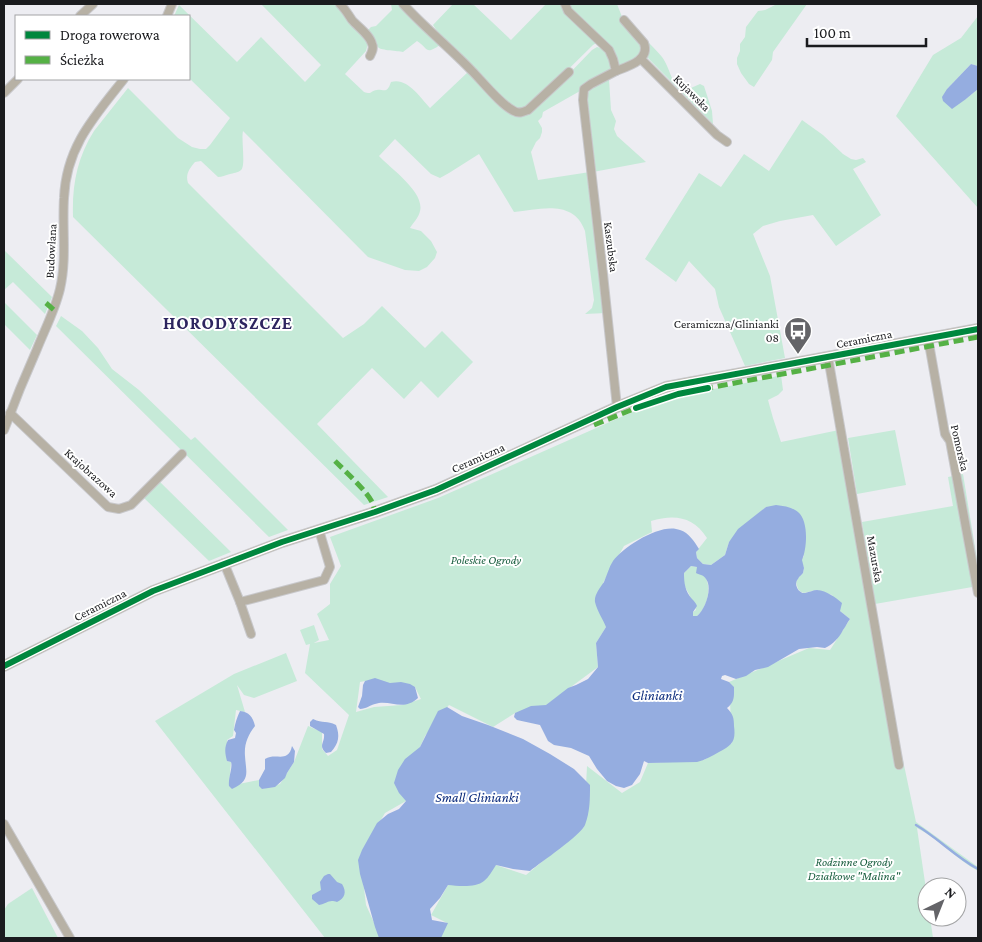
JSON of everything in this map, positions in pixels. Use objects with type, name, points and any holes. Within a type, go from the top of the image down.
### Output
[{"type":"street","points":[[81,15],[93,4]]},
{"type":"street","points":[[340,4],[348,11],[350,17],[373,45],[370,56]]},
{"type":"street","points":[[403,4],[513,111],[523,113],[528,110],[569,72]]},
{"type":"street","points":[[564,4],[609,50],[616,72],[642,59],[646,47],[624,20]]},
{"type":"street","name":"Kujawska","points":[[642,59],[727,142]]},
{"type":"street","name":"Kaszubska","points":[[616,72],[584,89],[583,100],[617,407]]},
{"type":"street","points":[[4,93],[17,80]]},
{"type":"street","name":"Budowlana","points":[[4,430],[54,310],[60,286],[64,268],[64,199],[67,174],[72,157],[84,131],[123,80]]},
{"type":"street","name":"Ceramiczna","points":[[4,666],[153,591],[282,542],[436,490],[617,407],[666,388],[978,329]]},
{"type":"street","name":"Pomorska","points":[[928,338],[945,434],[950,441],[978,593]]},
{"type":"street","name":"Mazurska","points":[[828,357],[899,765]]},
{"type":"street","name":"Krajobrazowa","points":[[10,413],[108,507],[118,509],[131,505],[182,454]]},
{"type":"street","points":[[240,602],[324,580],[330,567],[319,530]]},
{"type":"street","points":[[224,563],[251,634]]},
{"type":"street","points":[[4,824],[70,938]]},
{"type":"green space","points":[[261,4],[336,4],[368,43],[366,51],[345,74],[364,92],[368,93],[386,90],[391,82],[402,82],[413,89],[430,108],[469,71],[523,115],[564,79],[592,50],[597,47],[606,50],[611,61],[611,67],[608,72],[580,91],[543,112],[542,117],[538,121],[542,132],[531,152],[538,180],[590,172],[606,313],[585,314],[592,308],[594,300],[585,231],[580,221],[573,214],[555,208],[514,212],[479,154],[440,178],[431,174],[395,139],[379,156],[406,181],[417,196],[420,211],[410,228],[421,231],[431,241],[437,252],[435,258],[427,267],[419,271],[405,270],[368,257],[243,131],[243,163],[240,171],[218,177],[201,161],[195,162],[190,169],[187,177],[188,183],[343,338],[364,324],[382,306],[425,348],[442,331],[473,362],[438,398],[421,381],[404,399],[372,368],[317,424],[388,497],[364,505],[73,217],[73,194],[83,151],[94,131],[128,88],[178,138],[192,147],[206,149],[230,118],[190,79],[190,16],[237,62],[261,37],[305,82],[321,65]]},
{"type":"green space","points":[[391,4],[399,4],[440,45],[432,50],[427,50],[417,41],[403,52],[377,47],[367,31],[371,27],[376,26],[392,10]]},
{"type":"green space","points":[[453,4],[473,4],[511,40],[546,4],[563,4],[598,42],[531,106],[522,110],[513,109],[443,40],[433,25]]},
{"type":"green space","points":[[568,4],[617,4],[624,22],[641,41],[643,49],[638,58],[619,69],[616,57],[571,10]]},
{"type":"green space","points":[[777,4],[807,4],[773,52],[772,60],[754,87],[749,84],[737,64],[740,44],[745,37],[746,27],[758,11]]},
{"type":"green space","points":[[179,5],[189,15],[174,15]]},
{"type":"green space","points":[[978,16],[978,66],[971,64],[947,89],[966,99],[978,89],[978,208],[896,116],[933,55],[961,38]]},
{"type":"green space","points":[[645,39],[662,57],[676,85],[680,89],[684,91],[700,84],[704,86],[712,111],[713,124],[646,56]]},
{"type":"green space","points":[[609,79],[611,110],[616,121],[614,129],[617,136],[646,162],[593,172],[587,99],[591,88]]},
{"type":"green space","points":[[802,120],[851,159],[863,158],[866,162],[853,169],[881,215],[836,246],[813,215],[763,226],[753,234],[770,276],[785,358],[745,366],[719,307],[715,289],[689,261],[676,282],[645,259],[699,173],[721,187],[744,154],[769,171]]},
{"type":"green space","points":[[4,250],[52,297],[45,314],[13,282],[4,290]]},
{"type":"green space","points":[[4,302],[37,335],[30,350],[4,324]]},
{"type":"green space","points":[[61,316],[82,331],[98,348],[112,369],[139,390],[191,440],[195,437],[288,530],[269,537],[56,326]]},
{"type":"green space","points":[[781,375],[783,390],[768,400],[781,442],[839,430],[873,632],[871,633],[877,637],[916,822],[978,867],[978,871],[917,828],[924,877],[917,877],[917,927],[931,927],[933,938],[440,938],[447,923],[431,915],[448,885],[496,865],[526,875],[584,827],[587,766],[622,793],[640,782],[648,763],[704,760],[732,743],[729,682],[809,648],[830,650],[850,619],[840,611],[832,595],[816,590],[804,593],[798,589],[796,582],[803,573],[804,568],[801,560],[804,556],[766,507],[729,542],[725,555],[711,565],[703,564],[697,558],[696,552],[707,538],[696,525],[689,521],[675,518],[651,521],[652,532],[624,546],[603,583],[606,627],[596,643],[598,667],[541,709],[515,713],[493,727],[449,705],[425,736],[420,747],[406,801],[385,813],[360,855],[366,905],[381,938],[325,938],[155,721],[234,674],[286,653],[297,681],[254,698],[244,695],[237,685],[245,712],[236,710],[233,736],[227,740],[227,761],[231,762],[229,786],[259,780],[262,789],[280,784],[294,762],[308,726],[322,732],[322,749],[328,756],[337,750],[349,715],[305,673],[310,644],[306,645],[300,630],[314,625],[319,640],[314,643],[329,640],[317,614],[330,604],[330,584],[341,566],[330,537],[438,498],[621,417],[657,403],[692,393]],"holes":[[[360,682],[415,687],[421,699],[402,705],[374,707],[356,712]]]},
{"type":"green space","points":[[895,430],[906,485],[857,494],[848,438]]},
{"type":"green space","points":[[963,474],[978,565],[978,586],[875,604],[862,522],[953,506],[948,477]]},
{"type":"green space","points":[[159,481],[231,552],[209,561],[143,497]]},
{"type":"green space","points":[[691,566],[697,567],[705,577],[708,585],[705,605],[697,616],[693,616],[693,612],[696,610],[684,585],[684,573]]},
{"type":"green space","points":[[32,888],[58,938],[4,938],[4,910],[8,904]]},
{"type":"water","points":[[971,64],[978,66],[978,89],[952,109],[943,101],[942,97],[947,89]]},
{"type":"water","name":"Glinianki","points":[[785,506],[802,516],[806,535],[802,560],[803,573],[796,583],[799,590],[805,593],[817,590],[831,595],[842,603],[840,611],[850,619],[838,638],[825,648],[799,649],[768,667],[755,670],[746,676],[736,679],[725,675],[722,676],[721,679],[729,682],[734,687],[733,701],[727,708],[732,714],[734,721],[734,739],[730,745],[697,762],[648,763],[644,761],[640,774],[632,785],[624,788],[607,781],[589,756],[571,748],[554,745],[548,741],[540,725],[517,720],[514,717],[515,713],[531,706],[546,705],[568,688],[588,679],[598,667],[596,643],[606,627],[596,605],[595,597],[604,582],[609,568],[618,555],[634,542],[654,532],[672,528],[689,535],[699,549],[696,552],[697,558],[703,564],[711,565],[725,555],[729,542],[738,529],[766,507]],"holes":[[[691,566],[697,567],[696,573],[704,577],[709,588],[703,609],[697,616],[693,616],[697,606],[686,590],[684,573]]]},
{"type":"water","points":[[375,678],[390,683],[401,682],[410,684],[415,687],[418,698],[402,705],[381,703],[360,709],[358,707],[363,685],[365,681]]},
{"type":"water","name":"Small Glinianki","points":[[447,707],[462,716],[523,739],[574,769],[590,785],[587,820],[582,830],[576,836],[530,871],[496,865],[481,883],[467,886],[448,885],[430,909],[432,920],[448,923],[441,938],[379,938],[360,874],[358,860],[377,823],[388,814],[399,809],[406,801],[394,783],[398,770],[405,759],[420,747],[438,711]]},
{"type":"water","points":[[240,711],[246,712],[250,716],[255,726],[248,736],[246,744],[245,779],[232,789],[229,786],[231,762],[227,761],[225,748],[228,740],[235,738],[234,728]]},
{"type":"water","points":[[313,719],[336,725],[338,739],[336,746],[331,752],[326,753],[322,748],[324,734],[310,726],[310,722]]},
{"type":"water","points":[[292,746],[295,751],[294,762],[285,778],[275,787],[262,789],[259,786],[259,780],[265,769],[265,759],[288,755]]},
{"type":"water","points":[[328,874],[342,884],[344,894],[342,899],[337,902],[329,901],[319,905],[312,899],[312,895],[321,890],[320,882]]},
{"type":"waterway","points":[[916,825],[978,869]]},
{"type":"marked path","points":[[46,303],[54,310]]},
{"type":"marked path","points":[[703,389],[978,337]]},
{"type":"marked path","points":[[594,425],[641,406]]},
{"type":"marked path","points":[[335,461],[370,499],[375,512]]},
{"type":"cycle path","points":[[4,666],[153,591],[282,542],[436,490],[617,407],[666,387],[978,329]]},
{"type":"cycle path","points":[[636,408],[678,394],[708,388]]},
{"type":"place","name":"Ceramiczna/Glinianki 08","points":[[798,355]]},
{"type":"district","name":"HORODYSZCZE","points":[[228,323]]},
{"type":"park label","name":"Poleskie Ogrody","points":[[486,560]]},
{"type":"park label","name":"Rodzinne Ogrody Działkowe \"Malina\"","points":[[854,869]]}]
